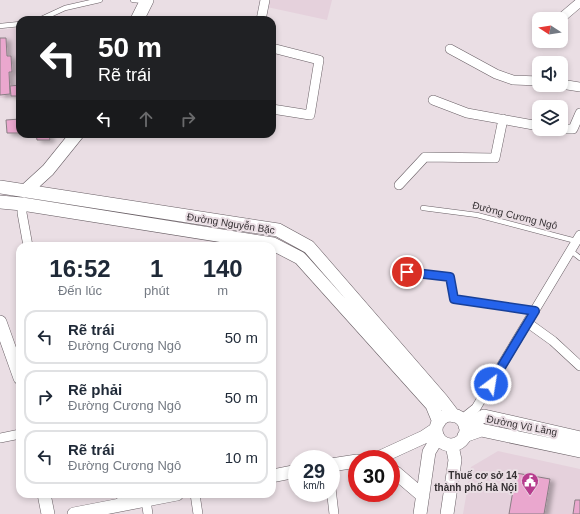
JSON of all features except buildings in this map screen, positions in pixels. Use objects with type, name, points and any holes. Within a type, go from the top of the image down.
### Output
[{"type":"main road","points":[[138,16],[142,0]]},
{"type":"main road","points":[[22,204],[25,191],[48,170],[74,138]]},
{"type":"main road","name":"Đường Nguyễn Bặc","points":[[0,187],[278,230],[309,247],[461,424]]},
{"type":"main road","name":"Đường Nguyễn Bặc","points":[[0,202],[22,204],[260,242]]},
{"type":"main road","points":[[283,249],[290,237]]},
{"type":"main road","name":"Đường Nguyễn Bặc","points":[[276,246],[300,258],[432,405],[438,430]]},
{"type":"main road","points":[[0,322],[16,367]]},
{"type":"main road","points":[[420,514],[429,452],[438,430],[443,418],[448,416],[461,424],[462,440],[452,445],[446,444],[438,430]]},
{"type":"main road","name":"Đường Vũ Lăng","points":[[461,424],[484,416],[580,438]]},
{"type":"main road","name":"Đường Vũ Lăng","points":[[461,424],[481,430],[580,452]]},
{"type":"main road","points":[[396,450],[438,430]]},
{"type":"main road","points":[[447,514],[455,460],[452,445]]},
{"type":"main road","points":[[276,475],[288,473]]},
{"type":"main road","points":[[400,476],[423,496]]},
{"type":"main road","points":[[45,498],[48,514]]},
{"type":"main road","points":[[74,514],[120,499],[146,500],[156,498]]},
{"type":"street","points":[[262,16],[265,0]]},
{"type":"street","points":[[568,12],[580,2]]},
{"type":"street","points":[[276,49],[319,60],[310,115],[276,109]]},
{"type":"street","points":[[450,49],[496,74],[513,80],[532,81]]},
{"type":"street","points":[[568,85],[580,87]]},
{"type":"street","points":[[433,100],[468,113],[532,125]]},
{"type":"street","points":[[568,129],[573,129],[580,113]]},
{"type":"street","points":[[399,185],[425,158],[495,158],[503,119]]},
{"type":"street","points":[[22,204],[22,213],[27,242]]},
{"type":"street","name":"Đường Cương Ngô","points":[[461,424],[476,408],[578,238]]},
{"type":"street","points":[[528,323],[553,341],[580,366]]},
{"type":"street","points":[[0,438],[16,435]]},
{"type":"street","points":[[196,498],[198,514]]},
{"type":"street","points":[[146,500],[148,514]]},
{"type":"street","points":[[333,502],[334,514]]},
{"type":"lane","points":[[48,16],[65,8],[100,0]]},
{"type":"lane","points":[[0,26],[16,24]]},
{"type":"lane","name":"Đường Cương Ngô","points":[[423,208],[477,215],[578,238]]},
{"type":"lane","points":[[571,251],[580,258]]},
{"type":"lane","points":[[407,272],[450,277],[454,299],[535,311]]},
{"type":"shaded area","points":[[269,0],[332,0],[327,20],[267,7]]},
{"type":"shaded area","points":[[16,28],[16,97],[0,98],[0,30]]},
{"type":"shaded area","points":[[498,451],[580,469],[580,514],[463,514],[471,467]]},
{"type":"place","name":"Thuế cơ sở 14 thành phố Hà Nội","points":[[530,496]]},
{"type":"route","points":[[407,272],[450,277],[454,299],[535,311],[491,384]]}]
